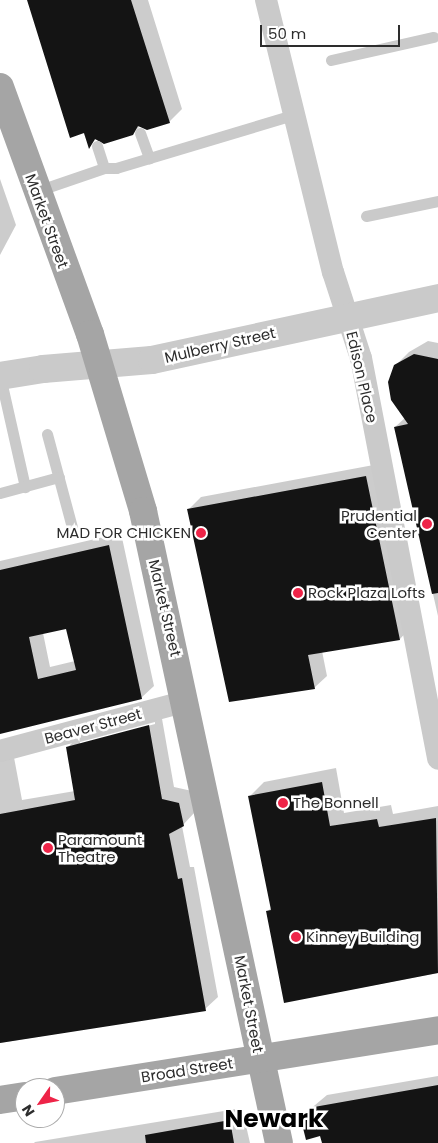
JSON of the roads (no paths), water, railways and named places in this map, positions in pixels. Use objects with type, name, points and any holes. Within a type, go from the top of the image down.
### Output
[{"type":"main road","name":"Market Street","points":[[0,88],[101,366],[143,511],[186,701],[259,1058],[279,1143]]},
{"type":"main road","name":"Broad Street","points":[[65,1089],[438,1030]]},
{"type":"main road","points":[[0,1100],[15,1098]]},
{"type":"street","name":"Edison Place","points":[[266,0],[296,114],[333,272],[361,358],[438,759]]},
{"type":"street","name":"Mulberry Street","points":[[0,376],[43,368],[101,366],[152,360],[347,316],[438,298]]},
{"type":"street","name":"Beaver Street","points":[[0,751],[186,701]]},
{"type":"lane","points":[[331,60],[433,37]]},
{"type":"lane","points":[[36,191],[104,168],[116,168],[296,114]]},
{"type":"lane","points":[[140,133],[149,158]]},
{"type":"lane","points":[[97,146],[104,168]]},
{"type":"lane","points":[[366,216],[438,201]]},
{"type":"lane","points":[[0,376],[24,487]]},
{"type":"lane","points":[[47,434],[72,527]]},
{"type":"lane","points":[[0,493],[59,477]]},
{"type":"place","name":"Prudential Center","points":[[427,524]]},
{"type":"place","name":"MAD FOR CHICKEN","points":[[201,533]]},
{"type":"place","name":"Rock Plaza Lofts","points":[[298,593]]},
{"type":"place","name":"The Bonnell","points":[[283,803]]},
{"type":"place","name":"Paramount Theatre","points":[[48,848]]},
{"type":"place","name":"Kinney Building","points":[[296,937]]},
{"type":"district","name":"Newark","points":[[274,1119]]}]
